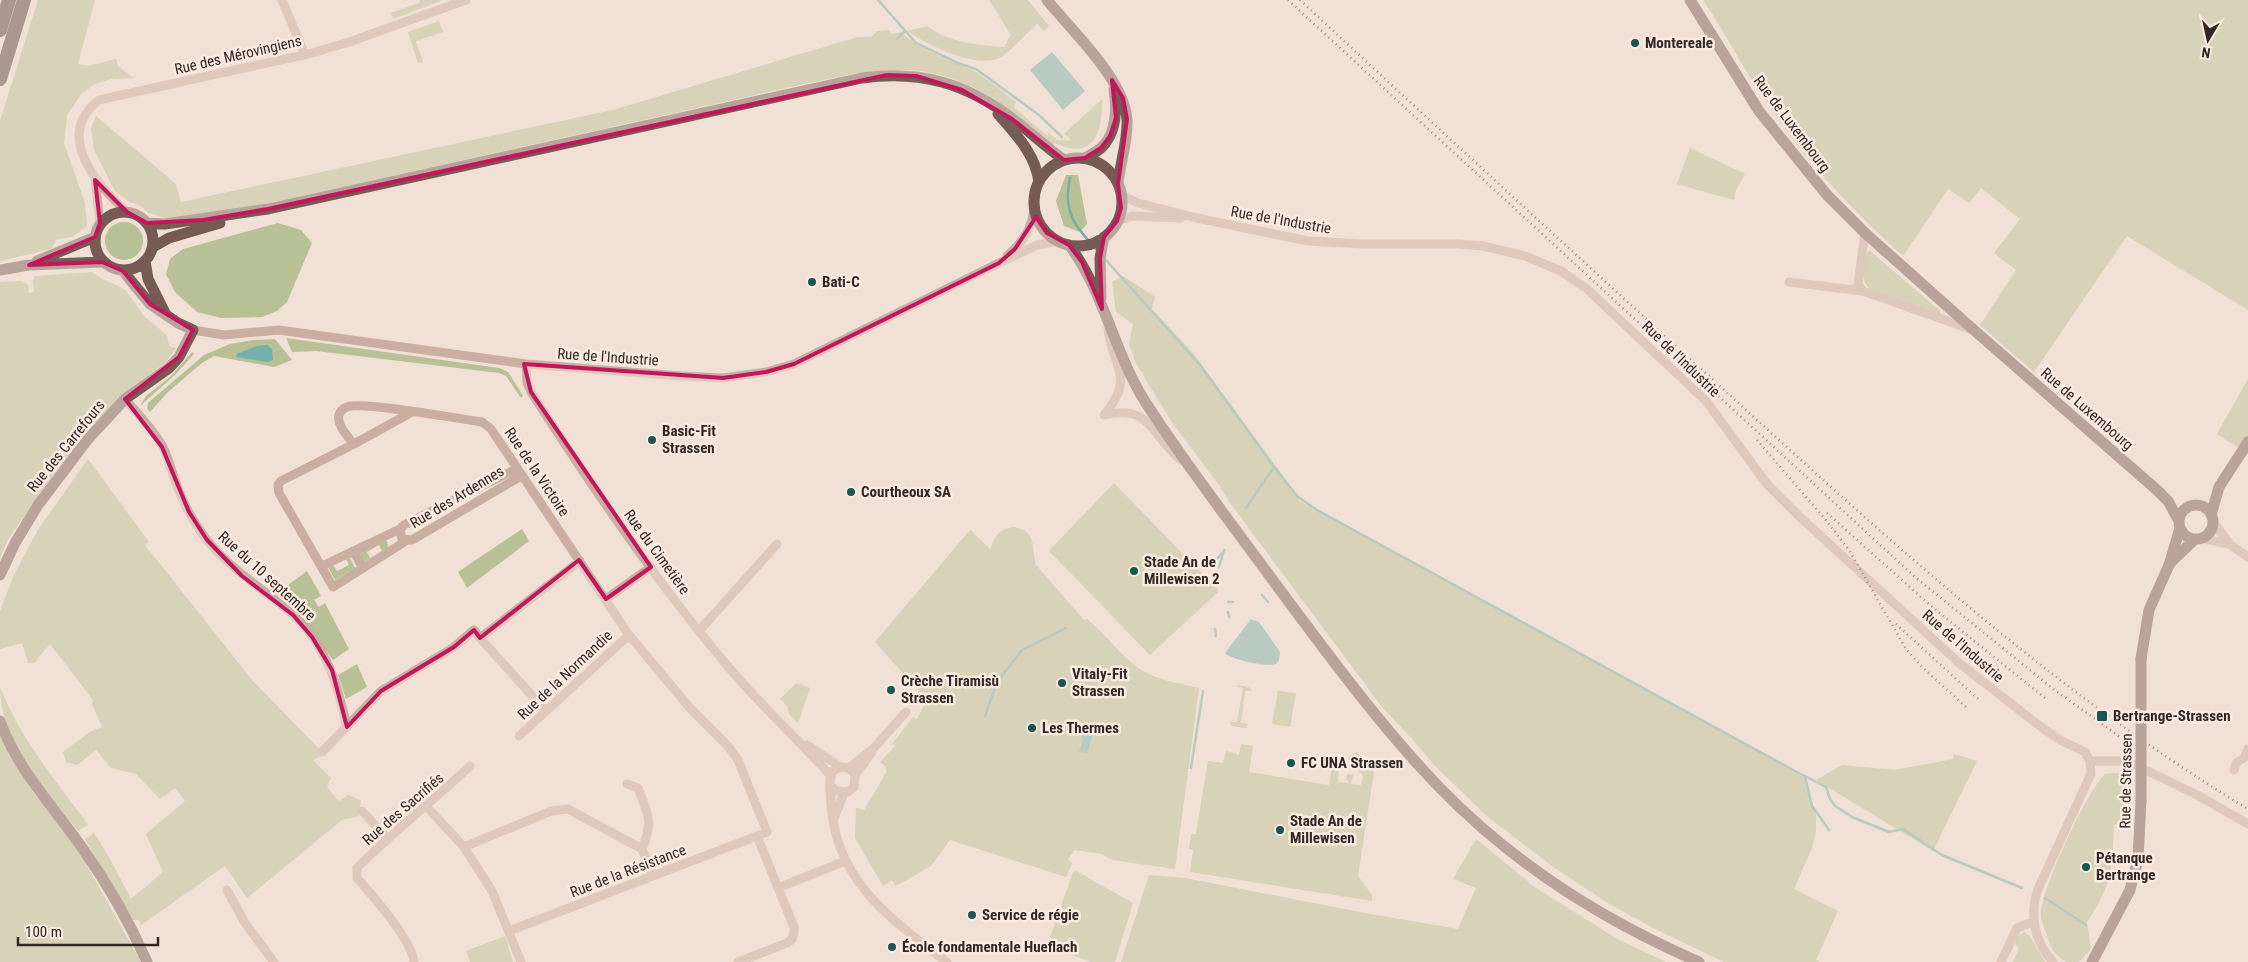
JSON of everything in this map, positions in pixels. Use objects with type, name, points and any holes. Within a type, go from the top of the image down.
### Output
[{"type":"highway","points":[[0,30],[9,0]]},
{"type":"highway","points":[[0,79],[24,0]]},
{"type":"main road","points":[[1048,0],[1112,80],[1123,98],[1127,119],[1126,139],[1120,161],[1121,208],[1117,222],[1104,237],[1082,245],[1058,241],[1047,233],[1039,221],[1034,208],[1034,195],[1045,172],[1064,160],[1084,158],[1102,148],[1110,136],[1116,118],[1116,100],[1112,80]]},
{"type":"main road","name":"Rue de Luxembourg","points":[[1690,0],[1759,111],[1827,194],[1865,233],[2157,490],[2168,501],[2179,525]]},
{"type":"main road","points":[[153,248],[153,239],[147,223],[135,214],[127,212],[112,214],[100,223],[95,238],[95,246],[102,262],[114,270],[123,271],[139,266],[145,261],[153,248],[169,238],[268,209],[887,74],[916,76],[962,90],[989,103],[1064,160]]},
{"type":"main road","points":[[989,103],[1026,148],[1037,170],[1039,182]]},
{"type":"main road","points":[[1084,158],[1104,167],[1120,190]]},
{"type":"main road","points":[[147,223],[166,224],[268,209]]},
{"type":"main road","points":[[1102,308],[1100,258],[1104,237]]},
{"type":"main road","points":[[29,265],[95,238]]},
{"type":"main road","points":[[1069,244],[1082,262],[1136,386],[1190,467],[1360,696],[1389,732],[1448,796],[1501,843],[1552,882],[1611,918],[1699,962]]},
{"type":"main road","points":[[145,261],[148,280],[166,314]]},
{"type":"main road","points":[[0,270],[29,265],[102,262]]},
{"type":"main road","points":[[123,271],[150,304],[178,323],[193,330]]},
{"type":"main road","name":"Rue des Carrefours","points":[[0,575],[15,543],[38,506],[88,439],[126,399],[169,368],[180,357],[193,330]]},
{"type":"main road","points":[[2219,487],[2211,529],[2198,538],[2186,536],[2179,525],[2182,512],[2195,506],[2219,487],[2248,442]]},
{"type":"main road","name":"Rue de Luxembourg","points":[[2157,490],[2195,506]]},
{"type":"main road","points":[[2195,506],[2212,519]]},
{"type":"main road","name":"Rue de Strassen","points":[[2092,962],[2130,890],[2138,859],[2141,801],[2141,659],[2149,610],[2169,564],[2179,525]]},
{"type":"main road","name":"Rue de Strassen","points":[[2169,564],[2198,538]]},
{"type":"main road","points":[[0,721],[22,768],[84,851],[126,922],[146,962]]},
{"type":"street","points":[[282,0],[304,55]]},
{"type":"street","name":"Rue des Mérovingiens","points":[[100,223],[95,180],[82,152],[79,140],[79,128],[83,117],[98,100],[304,55],[364,37],[466,0]]},
{"type":"street","name":"Rue des Mérovingiens","points":[[95,180],[127,212]]},
{"type":"street","name":"Rue de l'Industrie","points":[[1120,190],[1138,203],[1273,235],[1322,243],[1459,244],[1483,246],[1525,256],[1561,271],[1587,289],[1706,401],[1767,484],[1813,529],[1959,663],[2045,730],[2085,752],[2090,761]]},
{"type":"street","name":"Rue de l'Industrie","points":[[999,263],[1015,249],[1027,234],[1032,224],[1034,208]]},
{"type":"street","name":"Rue de l'Industrie","points":[[1117,222],[1133,216],[1197,218]]},
{"type":"street","points":[[1863,291],[1858,284],[1865,233]]},
{"type":"street","name":"Rue de l'Industrie","points":[[193,330],[224,335],[279,330],[526,364],[724,378],[766,372],[794,364],[1037,245],[1058,241]]},
{"type":"street","name":"Rue de Luxembourg","points":[[1789,282],[1863,291],[1975,331]]},
{"type":"street","points":[[1108,325],[1109,342],[1121,371],[1120,391],[1114,403],[1104,415],[1119,412],[1133,413],[1144,418],[1171,452],[1190,467]]},
{"type":"street","name":"Rue du Cimetière","points":[[526,364],[527,383],[531,392],[600,496],[651,567],[732,672],[797,738],[830,775]]},
{"type":"street","name":"Rue du 10 septembre","points":[[126,399],[154,432],[169,460],[177,486],[192,518],[207,540],[242,576],[293,614],[312,637],[332,670],[347,727]]},
{"type":"street","name":"Rue de la Victoire","points":[[354,444],[340,426],[338,419],[341,411],[348,406],[358,405],[482,422],[490,428],[518,473],[629,634],[689,708],[727,745],[738,760],[767,832],[757,836]]},
{"type":"street","points":[[321,565],[279,493],[278,485],[284,479],[412,412]]},
{"type":"street","name":"Rue des Ardennes","points":[[518,473],[426,532],[406,541],[333,587],[321,565],[353,552],[518,473]]},
{"type":"street","points":[[2212,519],[2231,545]]},
{"type":"street","name":"Rue des Ardennes","points":[[400,529],[402,539],[406,541]]},
{"type":"street","points":[[2198,538],[2231,545],[2248,556]]},
{"type":"street","points":[[699,630],[777,544]]},
{"type":"street","points":[[353,552],[363,568]]},
{"type":"street","points":[[480,638],[580,561]]},
{"type":"street","points":[[606,599],[651,567]]},
{"type":"street","points":[[322,752],[381,691],[454,647],[474,630],[546,711]]},
{"type":"street","name":"Rue de la Normandie","points":[[519,736],[629,634]]},
{"type":"street","points":[[906,712],[873,749],[848,770],[833,771],[830,775],[832,822],[838,845],[845,861],[878,906],[890,918],[947,962]]},
{"type":"street","name":"Rue du Cimetière","points":[[797,738],[848,770]]},
{"type":"street","points":[[2234,770],[2236,763],[2244,758],[2248,750]]},
{"type":"street","points":[[2053,962],[2044,951],[2038,939],[2033,922],[2033,909],[2038,889],[2091,774],[2090,761],[2127,761],[2199,796],[2248,824]]},
{"type":"street","name":"Rue des Sacrifiés","points":[[414,962],[401,933],[372,894],[357,878],[357,868],[387,838],[427,807],[470,766]]},
{"type":"street","points":[[832,822],[844,793],[854,787],[848,770]]},
{"type":"street","points":[[627,784],[638,788],[650,820],[648,834],[642,849]]},
{"type":"street","points":[[830,785],[836,791],[844,793]]},
{"type":"street","points":[[427,807],[464,847],[492,891],[521,962]]},
{"type":"street","points":[[464,847],[551,811],[568,810],[642,849],[653,876]]},
{"type":"street","points":[[362,811],[387,838]]},
{"type":"street","points":[[738,962],[787,943],[792,940],[794,934],[794,927],[757,836]]},
{"type":"street","name":"Rue de la Résistance","points":[[509,931],[757,836]]},
{"type":"street","points":[[778,888],[845,861]]},
{"type":"street","points":[[227,890],[246,923],[274,962]]},
{"type":"street","points":[[2001,962],[2017,928],[2033,922]]},
{"type":"highlighted area","points":[[887,75],[916,76],[962,90],[1012,119],[1064,160],[1085,158],[1101,148],[1110,136],[1116,118],[1112,80],[1123,98],[1127,119],[1118,184],[1121,208],[1117,221],[1104,237],[1100,258],[1102,309],[1082,262],[1069,245],[1047,233],[1036,217],[1015,249],[999,263],[794,364],[766,372],[723,378],[524,364],[531,392],[651,567],[606,599],[579,560],[480,638],[474,630],[454,647],[381,691],[347,727],[332,670],[312,637],[293,615],[242,576],[207,540],[189,512],[162,447],[125,399],[179,357],[193,330],[150,304],[123,271],[102,262],[29,265],[95,237],[100,223],[95,180],[127,212],[147,223],[203,220],[268,209]]},
{"type":"green space","points":[[38,0],[95,0],[78,64],[88,66],[116,59],[118,66],[134,78],[111,79],[95,84],[81,94],[67,116],[64,143],[85,203],[87,226],[72,237],[57,239],[51,249],[0,261],[0,121]]},
{"type":"green space","points":[[420,0],[443,0],[393,19],[391,13],[419,3]]},
{"type":"green space","points":[[989,0],[1028,0],[1049,26],[1044,31],[1037,24],[1003,56],[989,61],[964,58],[951,54],[907,31],[928,26],[944,36],[954,39],[985,46],[1004,47],[1011,35]]},
{"type":"green space","points":[[1703,0],[2248,0],[2248,310],[2127,236],[2034,372],[1980,325],[2016,270],[1994,253],[2020,219],[1981,188],[1969,203],[1948,189],[1903,256],[1849,204],[1799,147],[1760,93]]},
{"type":"green space","points":[[439,21],[443,32],[416,41],[423,62],[418,63],[408,32]]},
{"type":"green space","points":[[888,30],[892,34],[901,32],[926,49],[984,77],[1016,102],[1014,107],[1047,136],[1049,133],[1058,140],[1070,141],[1071,139],[1064,134],[1102,99],[1101,122],[1094,140],[1087,146],[1079,149],[1068,148],[1055,143],[1051,146],[1003,106],[986,94],[961,82],[938,74],[915,70],[892,70],[845,75],[234,211],[168,219],[149,213],[115,191],[94,150],[91,128],[96,116],[176,184],[181,202],[613,110],[858,37],[871,37],[877,31]]},
{"type":"green space","points":[[1690,148],[1745,174],[1736,190],[1734,200],[1677,184]]},
{"type":"green space","points":[[1066,175],[1078,175],[1087,224],[1080,232],[1064,226],[1056,201]]},
{"type":"green space","points":[[124,222],[131,223],[137,228],[142,234],[142,248],[137,254],[131,259],[124,260],[117,259],[111,254],[106,248],[105,241],[106,234],[111,228],[117,223]]},
{"type":"green space","points":[[278,223],[301,230],[312,243],[287,302],[277,311],[262,317],[221,318],[197,312],[175,292],[166,274],[170,259],[183,249]]},
{"type":"green space","points":[[1869,250],[1940,311],[1940,314],[1870,289],[1863,276],[1864,260]]},
{"type":"green space","points":[[92,272],[126,291],[145,317],[167,335],[169,346],[176,348],[165,363],[138,383],[89,428],[44,487],[9,538],[0,558],[0,282],[21,281],[28,285],[29,293],[34,292],[33,281],[35,276]]},
{"type":"green space","points":[[1123,276],[1155,297],[1152,309],[1193,353],[1297,495],[1299,501],[1806,778],[1812,806],[1816,814],[1816,831],[1812,848],[1794,889],[1838,911],[1816,960],[1820,962],[1724,962],[1655,929],[1611,905],[1552,866],[1488,817],[1434,765],[1382,707],[1171,421],[1137,365],[1129,345],[1133,324],[1116,312],[1112,282]]},
{"type":"green space","points":[[286,338],[499,368],[508,372],[523,396],[521,398],[506,376],[499,373],[316,351],[292,352]]},
{"type":"green space","points":[[275,339],[292,360],[274,367],[214,356],[202,363],[168,392],[150,412],[147,409],[148,403],[204,355],[230,344]]},
{"type":"green space","points":[[192,352],[194,354],[176,374],[140,406],[146,396],[171,376]]},
{"type":"green space","points":[[2248,379],[2248,454],[2217,434]]},
{"type":"green space","points":[[88,459],[149,542],[145,545],[252,680],[325,755],[313,760],[331,778],[327,787],[339,801],[348,795],[361,800],[359,816],[342,820],[247,898],[225,866],[141,925],[139,920],[131,920],[85,839],[94,833],[131,899],[163,872],[146,834],[185,801],[175,788],[160,799],[136,774],[111,768],[96,750],[77,765],[66,762],[63,752],[90,732],[102,727],[92,704],[93,700],[50,644],[34,663],[28,663],[22,643],[0,649],[0,611],[13,577],[37,531]]},
{"type":"green space","name":"Stade An de Millewisen 2","points":[[1114,483],[1219,591],[1150,655],[1049,551]]},
{"type":"green space","points":[[1014,527],[1022,529],[1030,536],[1036,565],[1084,620],[1087,619],[1094,625],[1124,656],[1137,667],[1151,675],[1199,688],[1175,869],[1112,860],[1102,854],[1074,850],[1068,860],[1072,863],[1066,877],[950,840],[931,866],[896,886],[892,880],[883,886],[855,838],[856,808],[864,810],[886,773],[886,767],[880,762],[896,745],[892,744],[913,717],[917,719],[927,700],[875,642],[970,530],[991,550],[993,541],[1001,531]]},
{"type":"green space","points":[[522,529],[529,541],[467,588],[458,572]]},
{"type":"green space","points":[[383,540],[387,541],[388,548],[382,551],[379,545],[367,552],[370,558],[364,562],[359,552]]},
{"type":"green space","points":[[349,557],[355,568],[335,580],[328,567],[333,565],[337,571],[349,565],[346,559]]},
{"type":"green space","points":[[307,571],[321,596],[314,600],[319,607],[325,603],[349,649],[333,660],[299,613],[276,594]]},
{"type":"green space","points":[[357,664],[367,687],[346,699],[338,675]]},
{"type":"green space","points":[[796,683],[810,688],[798,723],[789,714],[787,706],[780,699]]},
{"type":"green space","points":[[1237,685],[1249,687],[1253,691],[1245,691],[1241,723],[1248,724],[1245,728],[1232,726],[1230,722],[1237,722],[1243,688]]},
{"type":"green space","points":[[0,687],[8,706],[28,741],[88,825],[78,831],[39,782],[16,746],[2,708]]},
{"type":"green space","points":[[1278,691],[1296,693],[1290,727],[1272,724]]},
{"type":"green space","points":[[0,736],[32,791],[76,846],[141,962],[0,962]]},
{"type":"green space","name":"Stade An de Millewisen","points":[[1241,744],[1253,746],[1249,772],[1329,785],[1332,766],[1336,767],[1335,771],[1339,771],[1338,782],[1348,783],[1346,780],[1347,774],[1353,775],[1351,784],[1361,785],[1363,776],[1348,758],[1357,752],[1374,772],[1358,876],[1372,895],[1372,901],[1190,872],[1193,850],[1189,849],[1191,834],[1196,834],[1208,761],[1223,763],[1226,751],[1239,755]]},
{"type":"green space","points":[[1954,754],[1977,761],[1933,851],[1816,780],[1842,765],[1894,770],[1953,759]]},
{"type":"green space","points":[[2131,773],[2130,820],[2114,825],[2110,876],[2102,897],[2087,922],[2091,949],[2079,962],[2066,962],[2054,952],[2044,929],[2041,919],[2043,903],[2056,865],[2087,800],[2105,774]]},
{"type":"green space","points":[[1476,839],[1536,888],[1619,940],[1666,962],[1121,962],[1149,875],[1185,878],[1458,929],[1476,888],[1453,879]]},
{"type":"green space","points":[[1076,871],[1133,903],[1115,962],[1091,962],[1047,946],[1073,872]]},
{"type":"green space","points":[[2024,932],[2030,936],[2045,962],[2013,962],[2019,948],[2014,942]]},
{"type":"green space","points":[[505,936],[513,962],[470,962],[466,951]]},
{"type":"water","points":[[1052,52],[1085,91],[1063,110],[1030,70]]},
{"type":"water","points":[[267,345],[272,349],[273,360],[268,362],[236,357],[237,354],[256,346]]},
{"type":"water","points":[[1251,619],[1259,622],[1280,652],[1279,660],[1276,664],[1265,665],[1249,662],[1225,653]]},
{"type":"water","points":[[1079,723],[1096,725],[1087,753],[1079,751],[1083,740],[1081,735],[1076,734]]},
{"type":"waterway","points":[[878,0],[916,43],[958,63],[976,69],[1039,115],[1062,137]]},
{"type":"waterway","points":[[897,39],[905,31]]},
{"type":"waterway","points":[[1070,178],[1068,201],[1073,219],[1083,235],[1098,251]]},
{"type":"waterway","points":[[1105,259],[1200,365],[1298,497],[1317,510],[1826,787],[1830,799],[1835,806],[1852,817],[1889,832],[1903,829],[1942,855],[2022,888]]},
{"type":"waterway","points":[[1246,508],[1274,467]]},
{"type":"waterway","points":[[1219,567],[1224,550]]},
{"type":"waterway","points":[[1217,559],[1222,553]]},
{"type":"waterway","points":[[1262,595],[1268,602]]},
{"type":"waterway","points":[[1228,602],[1233,602]]},
{"type":"waterway","points":[[1228,612],[1229,617]]},
{"type":"waterway","points":[[985,716],[997,682],[1022,650],[1066,628]]},
{"type":"waterway","points":[[1215,629],[1216,636]]},
{"type":"waterway","points":[[1191,768],[1203,691]]},
{"type":"waterway","points":[[1805,776],[1812,806],[1829,830]]},
{"type":"waterway","points":[[2045,898],[2086,925]]},
{"type":"railway","points":[[1288,0],[1915,577],[2052,688],[2131,745]]},
{"type":"railway","points":[[1300,0],[1795,454],[1918,564],[1981,617],[2111,718],[2178,765],[2248,809]]},
{"type":"railway","points":[[1757,440],[1849,550],[1906,649],[1921,666],[1967,708]]},
{"type":"railway","points":[[1827,513],[1931,606],[2046,699]]},
{"type":"railway","points":[[1896,624],[1978,699]]},
{"type":"place","name":"Montereale","points":[[1635,43]]},
{"type":"place","name":"Bati-C","points":[[812,282]]},
{"type":"place","name":"Basic-Fit Strassen","points":[[652,440]]},
{"type":"place","name":"Courtheoux SA","points":[[851,492]]},
{"type":"place","name":"Stade An de Millewisen 2","points":[[1134,571]]},
{"type":"place","name":"Vitaly-Fit Strassen","points":[[1062,683]]},
{"type":"place","name":"Crèche Tiramisù Strassen","points":[[891,690]]},
{"type":"place","name":"Bertrange-Strassen","points":[[2102,716]]},
{"type":"place","name":"Les Thermes","points":[[1032,728]]},
{"type":"place","name":"FC UNA Strassen","points":[[1291,763]]},
{"type":"place","name":"Stade An de Millewisen","points":[[1280,830]]},
{"type":"place","name":"Pétanque Bertrange","points":[[2086,867]]},
{"type":"place","name":"Service de régie","points":[[972,915]]},
{"type":"place","name":"École fondamentale Hueflach","points":[[892,947]]}]
